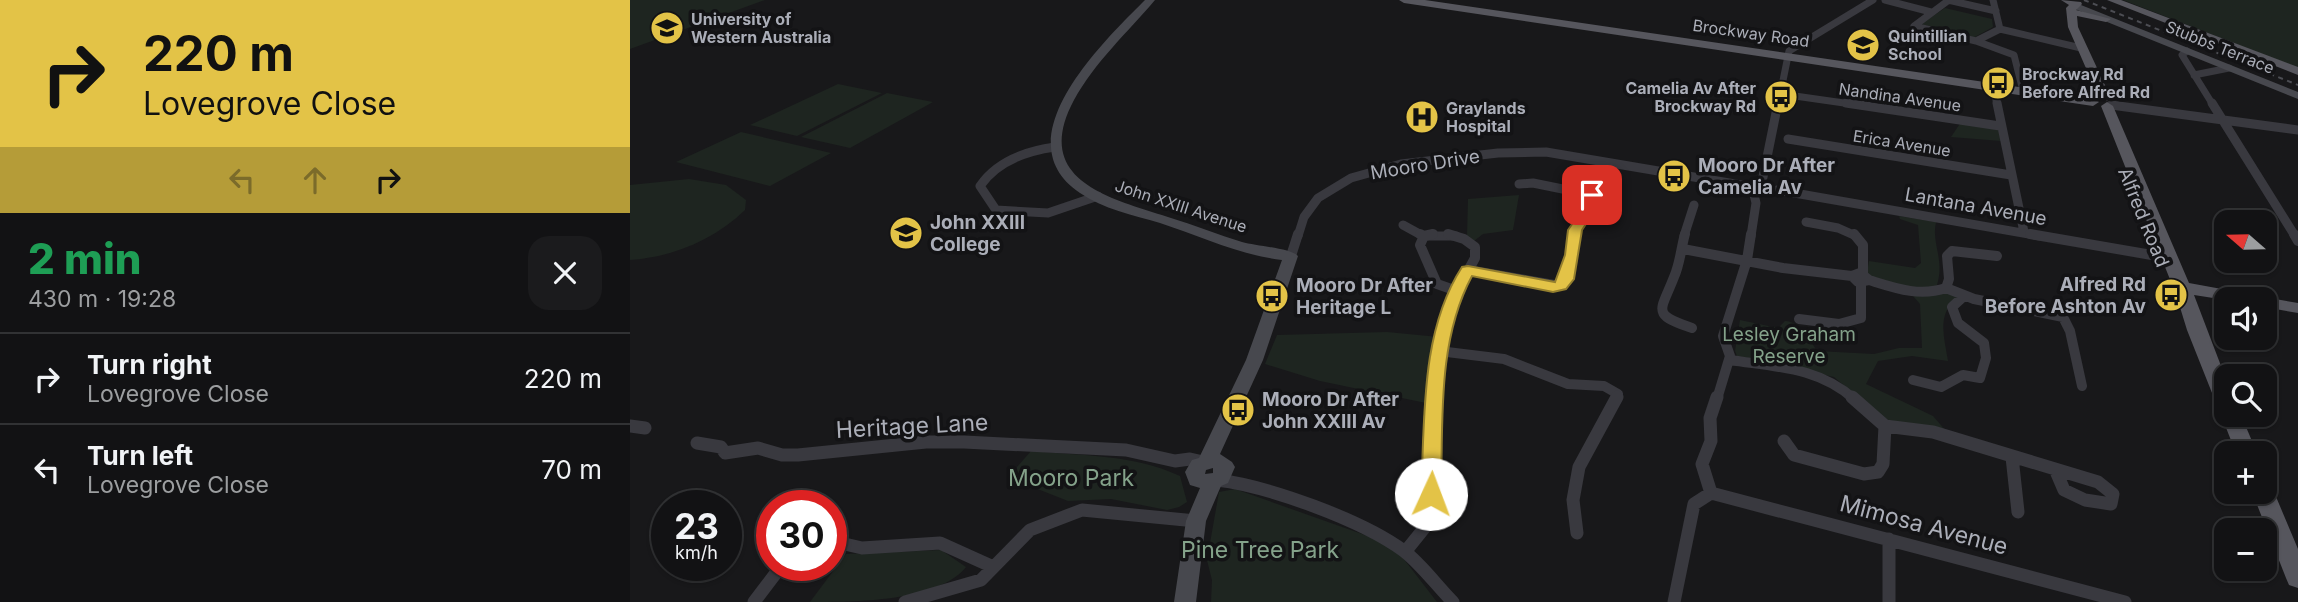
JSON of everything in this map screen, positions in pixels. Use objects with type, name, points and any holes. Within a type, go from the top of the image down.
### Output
[{"type":"main road","name":"Brockway Road","points":[[1404,0],[2099,101]]},
{"type":"main road","name":"Brockway Road","points":[[1417,0],[1788,55]]},
{"type":"main road","points":[[2112,0],[2298,71]]},
{"type":"main road","points":[[2119,0],[2143,11]]},
{"type":"main road","points":[[2069,3],[2106,19]]},
{"type":"main road","name":"Alfred Road","points":[[2069,3],[2078,47],[2099,101],[2177,286],[2182,311],[2196,330],[2214,373]]},
{"type":"main road","points":[[2177,286],[2214,293]]},
{"type":"main road","points":[[2277,305],[2297,309]]},
{"type":"main road","points":[[2268,504],[2298,578]]},
{"type":"street","points":[[1098,196],[1060,213],[1033,216],[996,210],[980,186],[985,177],[998,166],[1044,148],[1055,147],[1056,130],[1068,104],[1113,37],[1150,0]]},
{"type":"street","points":[[1674,602],[1694,504],[1711,493],[1702,464],[1711,441],[1710,418],[1730,360],[1723,336],[1747,260],[1756,203],[1752,186],[1761,183],[1763,177],[1788,55],[1873,0]]},
{"type":"street","points":[[1885,0],[1931,12]]},
{"type":"street","points":[[1996,12],[1949,0],[1914,26],[1976,41],[2014,55],[2023,90]]},
{"type":"street","points":[[1993,0],[2000,29]]},
{"type":"street","name":"Stubbs Terrace","points":[[2069,3],[2298,96]]},
{"type":"street","name":"Stubbs Terrace","points":[[2106,19],[2130,28]]},
{"type":"street","points":[[1976,41],[2000,29],[2078,47]]},
{"type":"street","points":[[2187,51],[2182,54],[2194,75],[2298,241]]},
{"type":"street","points":[[2194,75],[2229,68]]},
{"type":"street","points":[[1994,85],[2000,126],[2024,232]]},
{"type":"street","name":"Nandina Avenue","points":[[1795,96],[2000,126]]},
{"type":"street","name":"Brockway Road","points":[[2099,101],[2298,130]]},
{"type":"street","name":"Erica Avenue","points":[[1788,139],[2011,175]]},
{"type":"street","name":"John XXIII Avenue","points":[[1055,147],[1057,157],[1075,184],[1098,196],[1255,249],[1291,256]]},
{"type":"street","name":"Mooro Drive","points":[[1185,602],[1198,514],[1210,471],[1262,342],[1304,217],[1318,198],[1352,178],[1401,164],[1498,153],[1546,152],[1752,186]]},
{"type":"street","points":[[1468,270],[1553,287],[1560,286],[1566,279],[1575,230],[1595,201],[1592,195],[1533,183],[1519,184]]},
{"type":"street","name":"Lantana Avenue","points":[[1777,190],[2164,258]]},
{"type":"street","points":[[1692,328],[1668,320],[1663,313],[1662,299],[1675,276],[1678,256],[1683,249],[1694,205]]},
{"type":"street","points":[[1799,318],[1838,324],[1853,323],[1861,318],[1863,244],[1848,230],[1806,222]]},
{"type":"street","points":[[1403,225],[1424,236],[1443,233],[1468,240],[1475,247],[1475,258],[1457,291],[1439,351],[1433,411],[1430,521],[1405,552]]},
{"type":"street","points":[[1424,236],[1420,245],[1437,284],[1457,291]]},
{"type":"street","points":[[1683,249],[1861,278],[1912,293],[1936,292],[1946,288],[1964,296],[2063,317],[2070,326],[2073,361],[2082,386]]},
{"type":"street","points":[[1946,288],[1947,256],[1952,251],[1997,256]]},
{"type":"street","points":[[1913,380],[1941,387],[1963,375],[1980,378],[1986,358],[1984,343],[1953,316],[1952,307],[1964,296]]},
{"type":"street","points":[[1439,351],[1504,359],[1568,384],[1604,386],[1618,394],[1616,406],[1587,449],[1576,481],[1571,511],[1577,533]]},
{"type":"street","points":[[1730,360],[1809,372],[1835,382],[1885,426],[1933,432],[2055,469]]},
{"type":"street","points":[[630,426],[645,428]]},
{"type":"street","points":[[1784,441],[1794,455],[1871,473],[1878,472],[1883,464],[1885,426]]},
{"type":"street","name":"Heritage Lane","points":[[697,443],[722,447],[725,453],[758,448],[782,455],[926,442],[1002,443],[1126,450],[1210,471]]},
{"type":"street","points":[[2012,457],[2018,512]]},
{"type":"street","points":[[1210,471],[1363,527],[1405,552],[1453,602]]},
{"type":"street","name":"Mimosa Avenue","points":[[1711,493],[2124,602]]},
{"type":"street","points":[[905,602],[981,580],[991,566],[1030,530],[1082,510],[1198,514]]},
{"type":"street","points":[[1889,539],[1889,602]]},
{"type":"street","points":[[847,547],[853,550],[939,542],[991,566]]},
{"type":"street","points":[[754,602],[770,581]]},
{"type":"green space","name":"University of Western Australia","points":[[630,0],[765,0],[630,49]]},
{"type":"green space","points":[[2123,0],[2298,0],[2298,68]]},
{"type":"green space","points":[[1945,8],[1992,19],[1993,27],[1973,38],[1921,24]]},
{"type":"green space","points":[[838,84],[882,93],[797,136],[750,125]]},
{"type":"green space","points":[[887,93],[933,102],[850,148],[801,137]]},
{"type":"green space","points":[[1961,122],[1999,130],[2001,141],[1951,137]]},
{"type":"green space","points":[[741,132],[831,153],[770,186],[676,162]]},
{"type":"green space","points":[[689,179],[726,185],[746,200],[745,210],[720,230],[692,245],[662,255],[630,260],[630,185]]},
{"type":"green space","points":[[1519,195],[1513,230],[1483,234],[1474,241],[1467,236],[1468,199]]},
{"type":"green space","points":[[1899,216],[1936,222],[1939,276],[1937,285],[1928,290],[1874,282],[1867,273],[1869,261],[1915,268],[1921,263],[1918,225],[1900,219]]},
{"type":"green space","name":"Lesley Graham Reserve","points":[[1947,291],[1959,296],[1944,317],[1948,361],[1912,356],[1878,361],[1866,384],[1933,416],[1947,432],[1883,419],[1834,377],[1737,356],[1735,351],[1740,320],[1778,328],[1785,321],[1791,322],[1804,331],[1817,351],[1874,354],[1899,348],[1922,348],[1920,304],[1913,296]]},
{"type":"green space","points":[[1387,332],[1439,337],[1426,403],[1320,381],[1265,364],[1277,335]]},
{"type":"green space","name":"Mooro Park","points":[[1031,451],[1107,457],[1162,469],[1180,476],[1187,502],[1167,510],[1111,499],[1068,501],[1015,480],[1017,467]]},
{"type":"green space","name":"Pine Tree Park","points":[[1235,489],[1393,545],[1437,602],[1211,602],[1212,580],[1207,560],[1219,492]]},
{"type":"green space","points":[[941,550],[966,567],[953,579],[936,587],[894,598],[810,602],[826,581],[847,581],[847,554]]},
{"type":"railway","points":[[2084,0],[2298,85]]},
{"type":"place","name":"University of Western Australia","points":[[667,28]]},
{"type":"place","name":"Quintillian School","points":[[1863,45]]},
{"type":"place","name":"Brockway Rd Before Alfred Rd","points":[[1998,83]]},
{"type":"place","name":"Camelia Av After Brockway Rd","points":[[1781,97]]},
{"type":"place","name":"Graylands Hospital","points":[[1422,117]]},
{"type":"place","name":"Mooro Dr After Camelia Av","points":[[1674,176]]},
{"type":"place","name":"John XXIII College","points":[[906,233]]},
{"type":"place","name":"Alfred Rd Before Ashton Av","points":[[2171,295]]},
{"type":"place","name":"Mooro Dr After Heritage L","points":[[1272,296]]},
{"type":"place","name":"Mooro Dr After John XXIII Av","points":[[1238,410]]},
{"type":"route","points":[[1431,494],[1433,411],[1439,351],[1457,291],[1468,270],[1553,287],[1560,286],[1566,279],[1575,230],[1595,201],[1592,195]]}]
